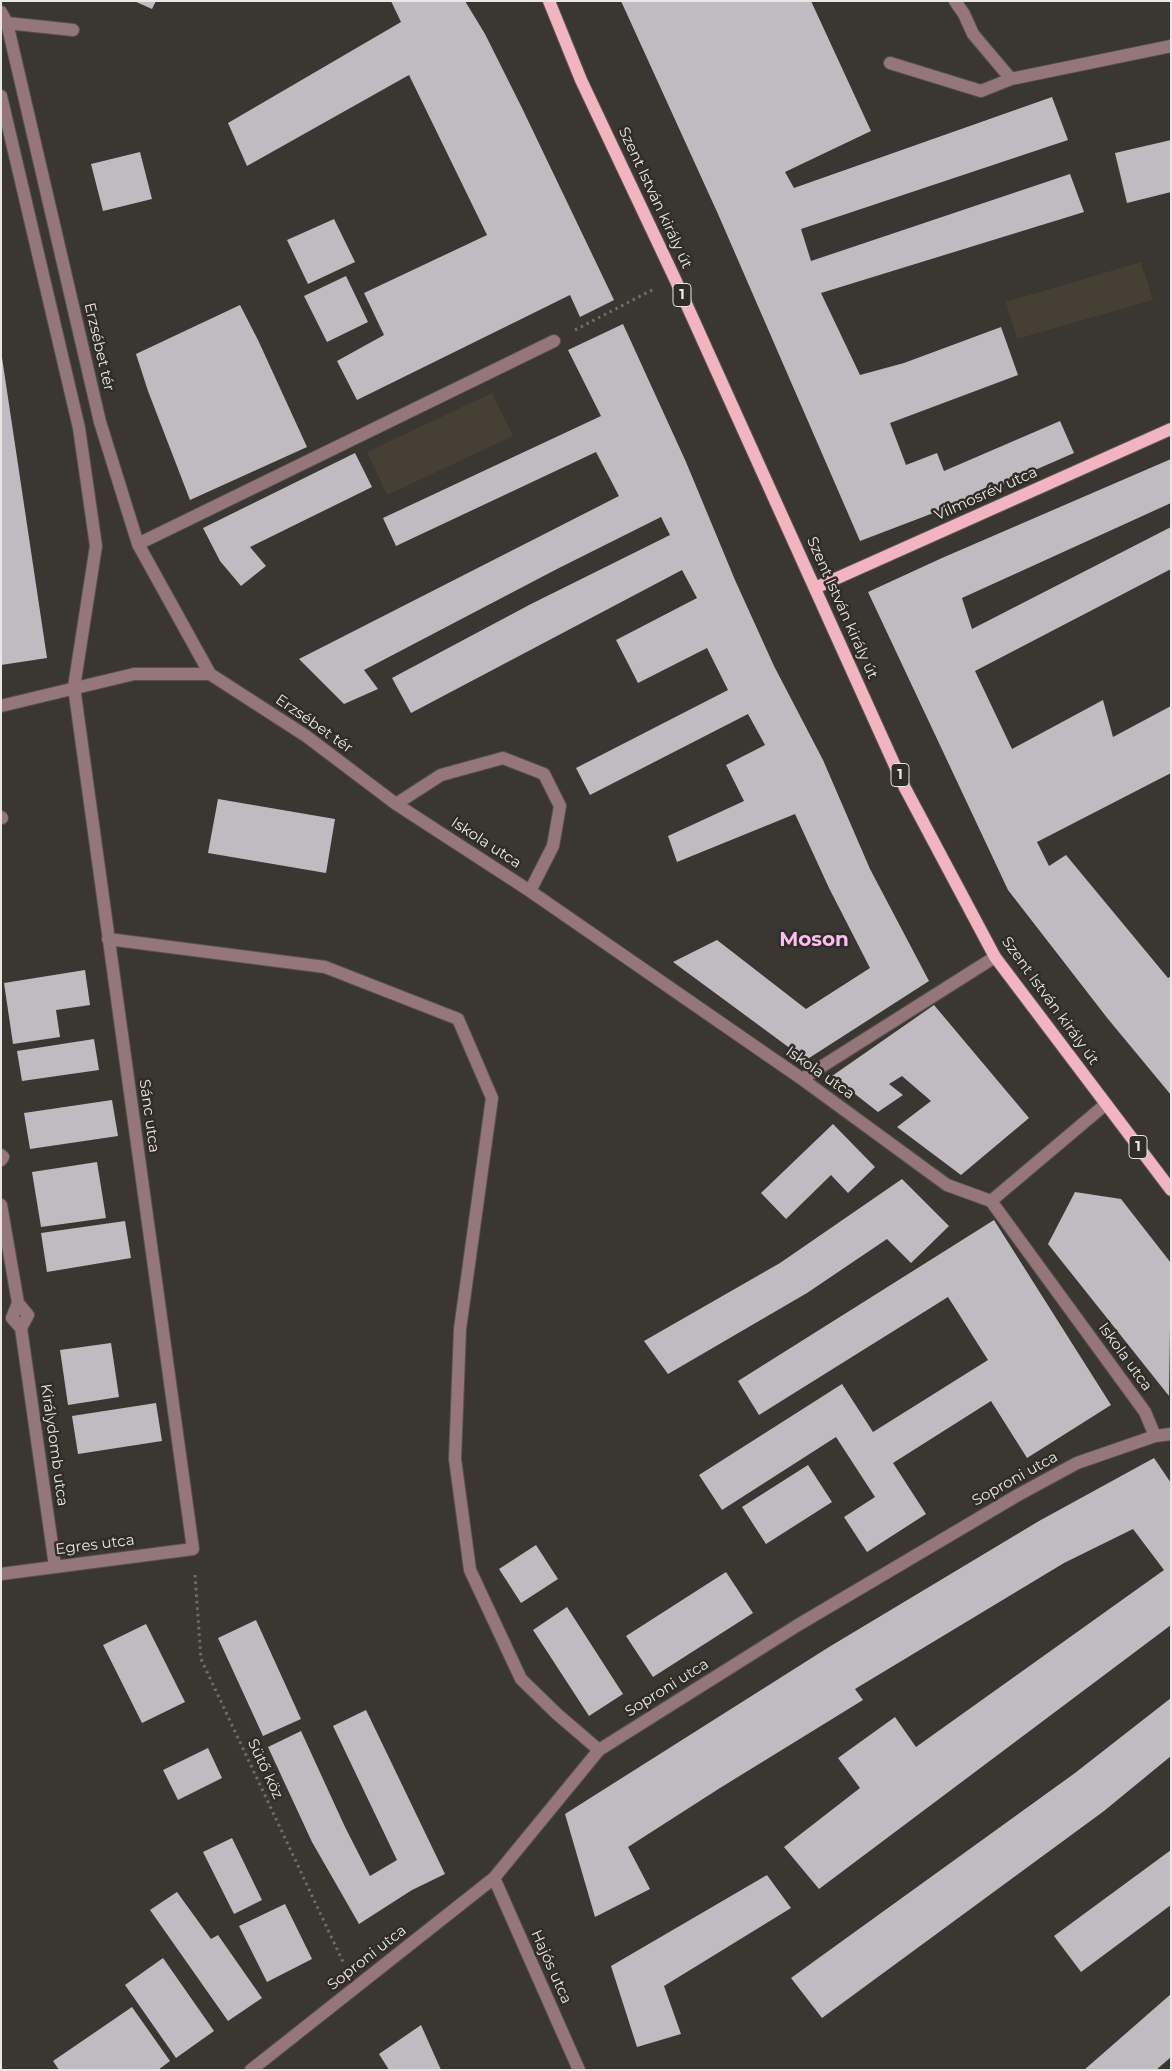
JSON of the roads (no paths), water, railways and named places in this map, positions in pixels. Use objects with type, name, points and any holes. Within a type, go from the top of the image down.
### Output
[{"type":"main road","name":"Szent István király út","points":[[549,1],[582,80],[675,279],[905,788],[995,958],[1171,1190]]},
{"type":"main road","name":"Vilmosrév utca","points":[[815,588],[1171,429]]},
{"type":"street","points":[[955,1],[964,14],[973,34],[1011,78]]},
{"type":"street","name":"Erzsébet tér","points":[[1,12],[7,23],[100,422],[138,544],[210,674],[306,736],[396,804]]},
{"type":"street","points":[[7,23],[73,30]]},
{"type":"street","points":[[890,63],[981,91],[1011,78],[1171,46]]},
{"type":"street","points":[[1,96],[79,428],[96,546],[74,687]]},
{"type":"street","points":[[138,544],[554,340]]},
{"type":"street","points":[[1,706],[134,674],[210,674]]},
{"type":"street","name":"Sánc utca","points":[[74,687],[193,1550]]},
{"type":"street","points":[[396,804],[441,775],[503,758],[544,774],[560,806],[553,846],[530,891]]},
{"type":"street","name":"Iskola utca","points":[[396,804],[530,891],[802,1079],[947,1185],[990,1201],[1145,1412],[1155,1436]]},
{"type":"street","points":[[108,939],[325,966],[458,1019],[492,1098],[460,1329],[454,1459],[470,1570],[521,1679],[557,1714],[599,1750]]},
{"type":"street","points":[[802,1079],[995,958]]},
{"type":"street","points":[[990,1201],[1106,1104]]},
{"type":"street","points":[[1,1155],[3,1157],[1,1160]]},
{"type":"street","name":"Királydomb utca","points":[[1,1205],[18,1303],[12,1318],[21,1328],[55,1566]]},
{"type":"street","name":"Soproni utca","points":[[251,2070],[494,1878],[599,1750],[798,1625],[1018,1495],[1077,1463],[1155,1436],[1171,1434]]},
{"type":"street","name":"Egres utca","points":[[1,1574],[193,1550]]},
{"type":"street","name":"Hajós utca","points":[[494,1878],[579,2070]]},
{"type":"district","name":"Moson","points":[[814,940]]}]
